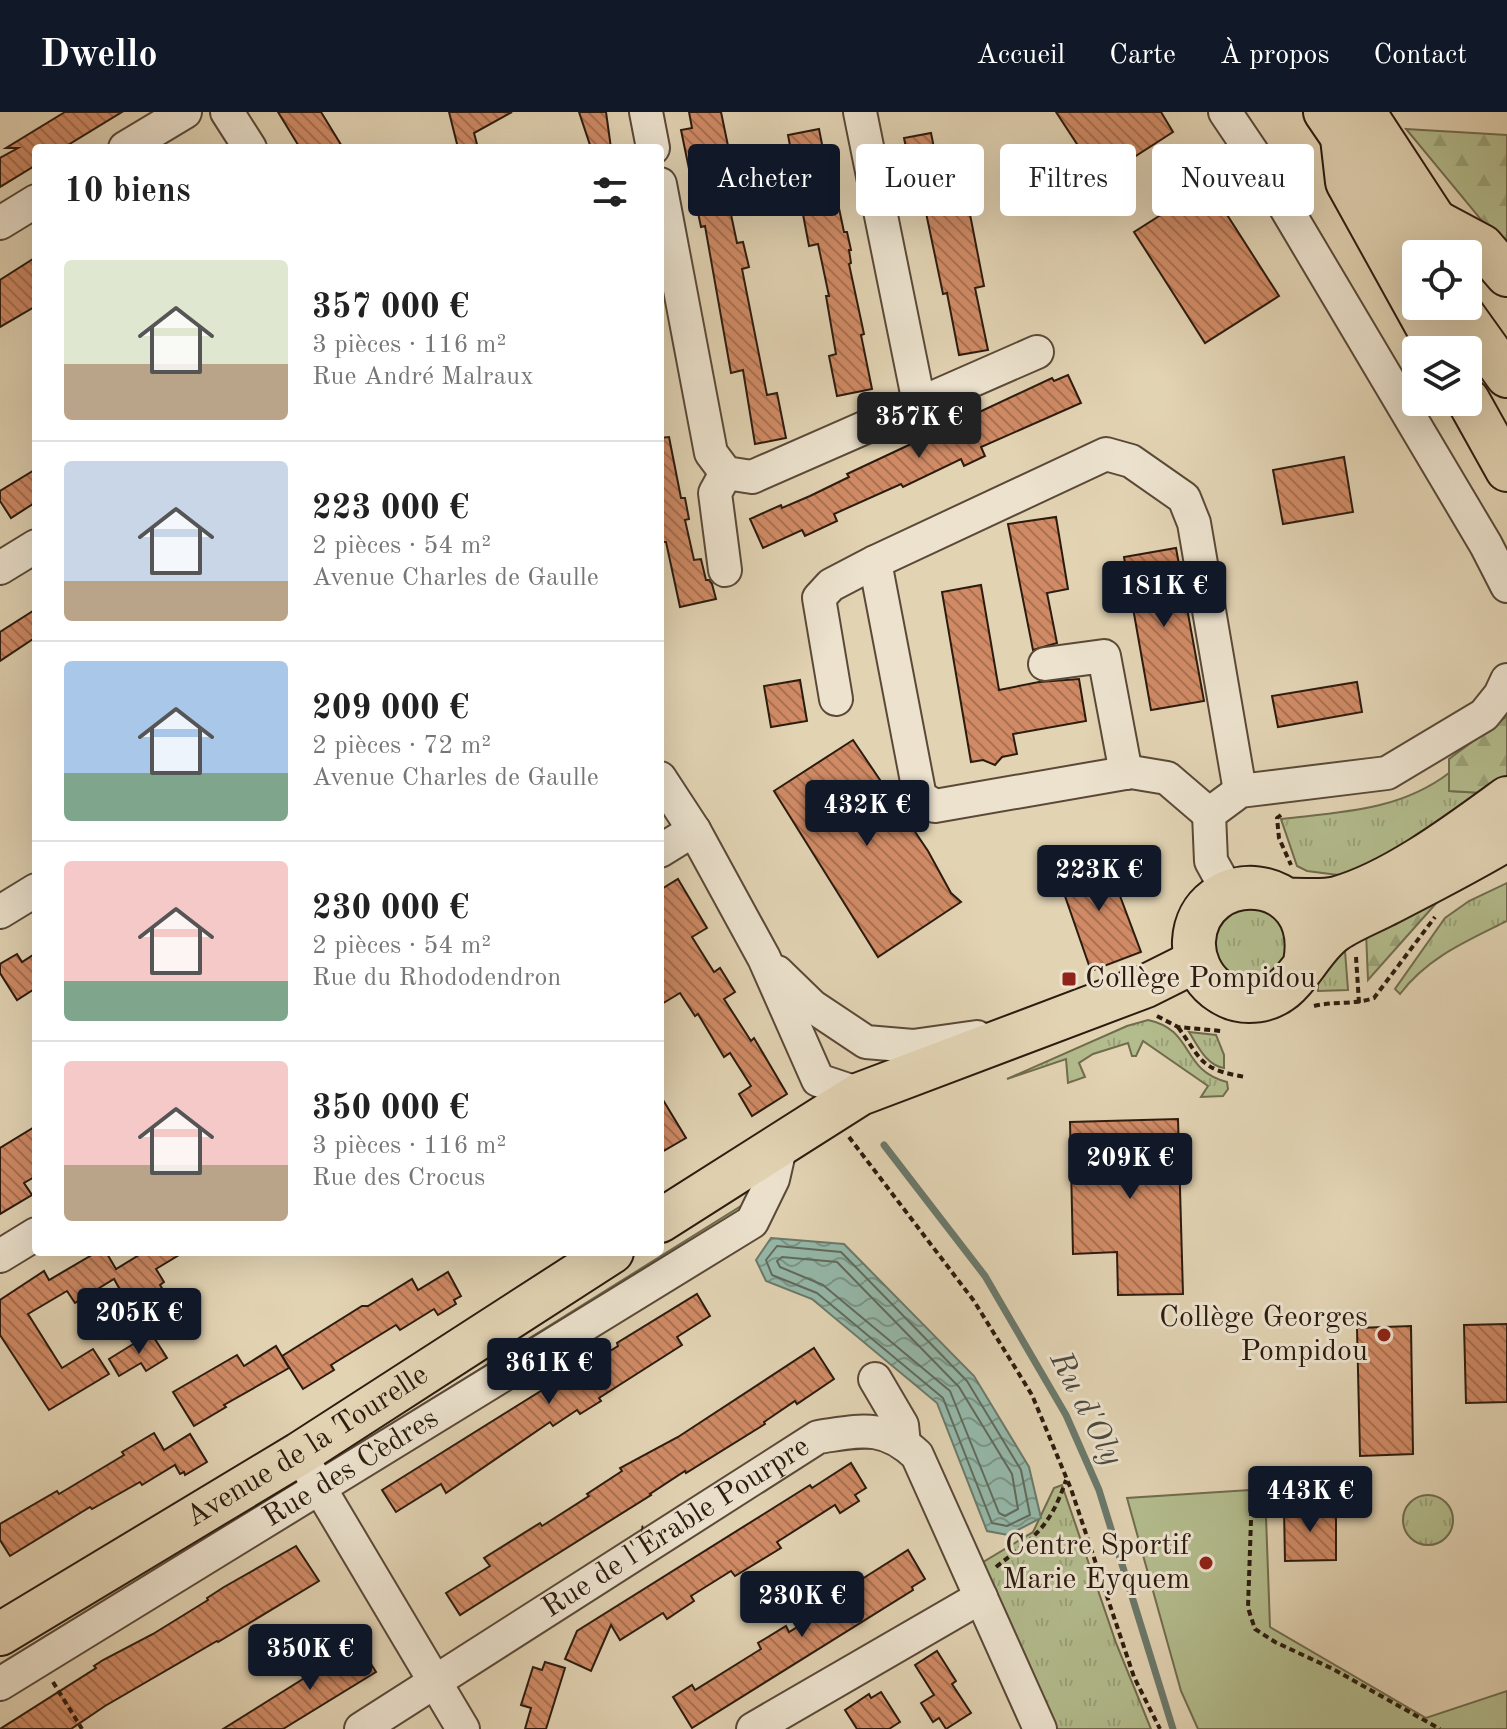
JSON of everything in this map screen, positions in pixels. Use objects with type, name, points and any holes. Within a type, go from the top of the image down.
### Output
[{"type":"main road","points":[[1344,121],[1436,240]]},
{"type":"main road","points":[[1344,121],[1347,182],[1432,336]]},
{"type":"main road","points":[[1482,246],[1507,275]]},
{"type":"main road","points":[[1482,290],[1507,327]]},
{"type":"main road","points":[[1467,320],[1507,376]]},
{"type":"main road","points":[[1477,416],[1507,470]]},
{"type":"main road","points":[[1287,900],[1334,899],[1377,882],[1459,833],[1507,798]]},
{"type":"main road","points":[[1305,963],[1308,946],[1306,929],[1299,913],[1287,900],[1259,887],[1243,887],[1228,892],[1211,903],[1199,920],[1194,940],[1196,961],[1203,975],[1227,996],[1257,1001],[1285,990],[1334,932],[1507,839]]},
{"type":"main road","points":[[664,1218],[860,1094],[1146,986],[1196,961]]},
{"type":"main road","name":"Avenue de la Tourelle","points":[[0,1634],[309,1472],[606,1256]]},
{"type":"street","points":[[132,144],[185,112]]},
{"type":"street","points":[[227,112],[247,144]]},
{"type":"street","points":[[646,112],[652,144]]},
{"type":"street","points":[[860,112],[919,403]]},
{"type":"street","points":[[1225,112],[1258,161],[1478,531],[1507,586]]},
{"type":"street","points":[[0,223],[32,203]]},
{"type":"street","points":[[664,205],[711,453],[726,473],[752,477],[1037,352]]},
{"type":"street","points":[[836,699],[819,598],[831,585],[1106,454],[1131,461],[1184,498],[1194,523],[1240,791]]},
{"type":"street","points":[[725,570],[715,493],[726,473]]},
{"type":"street","points":[[0,568],[32,548]]},
{"type":"street","points":[[875,562],[920,797],[935,806],[1126,773],[1167,778],[1209,814],[1211,861],[1228,892]]},
{"type":"street","points":[[1045,664],[1104,656],[1126,773]]},
{"type":"street","points":[[1209,814],[1240,791],[1387,773],[1484,715],[1507,680]]},
{"type":"street","points":[[664,784],[694,830],[764,958],[818,1080],[818,1105],[737,1171]]},
{"type":"street","points":[[664,849],[694,830]]},
{"type":"street","points":[[0,912],[32,892]]},
{"type":"street","points":[[764,958],[812,1006],[866,1042],[913,1046],[1031,1029]]},
{"type":"street","points":[[818,1080],[860,1094]]},
{"type":"street","name":"Rue des Cèdres","points":[[0,1684],[309,1472],[752,1222],[773,1179],[781,1144]]},
{"type":"street","points":[[0,1256],[32,1236]]},
{"type":"street","points":[[875,1379],[902,1425],[904,1444],[917,1455],[978,1590],[1032,1726]]},
{"type":"street","name":"Rue de l'Érable Pourpre","points":[[361,1729],[818,1437],[869,1430],[888,1434],[904,1444]]},
{"type":"street","points":[[309,1472],[463,1729]]},
{"type":"street","points":[[753,1729],[978,1590]]},
{"type":"path","points":[[1312,1007],[1331,1002],[1359,1003],[1374,998],[1435,916]]},
{"type":"path","points":[[1355,944],[1359,1003]]},
{"type":"path","points":[[1149,1014],[1165,1018],[1178,1027],[1205,1065],[1217,1072],[1245,1077]]},
{"type":"path","points":[[1178,1027],[1229,1031]]},
{"type":"path","points":[[848,1136],[974,1301],[1032,1395],[1066,1478],[1134,1677],[1160,1729]]},
{"type":"path","points":[[978,1590],[1042,1530],[1056,1509],[1066,1478]]},
{"type":"path","points":[[1252,1490],[1248,1608],[1255,1629],[1440,1729]]},
{"type":"path","points":[[39,1660],[82,1729]]},
{"type":"green space","points":[[1406,129],[1507,135],[1507,251]]},
{"type":"green space","points":[[1507,716],[1507,776],[1483,793],[1449,791],[1449,759]]},
{"type":"green space","points":[[1449,773],[1450,791],[1483,793],[1348,885],[1338,875],[1307,871],[1297,866],[1281,819],[1369,808],[1410,795]]},
{"type":"green space","points":[[1507,883],[1507,921],[1436,960],[1400,994],[1395,989],[1445,918],[1469,901]]},
{"type":"green space","points":[[1447,891],[1368,980],[1366,932]]},
{"type":"green space","points":[[1238,902],[1284,912],[1287,969],[1243,985],[1215,963],[1213,927]]},
{"type":"green space","points":[[1344,938],[1348,990],[1318,991],[1318,968]]},
{"type":"green space","points":[[1148,1020],[1174,1032],[1201,1069],[1227,1082],[1228,1089],[1223,1096],[1201,1097],[1208,1086],[1143,1041],[1136,1056],[1132,1056],[1128,1043],[1093,1054],[1079,1063],[1085,1077],[1068,1083],[1066,1059],[1007,1079],[1127,1026]]},
{"type":"green space","points":[[1189,1032],[1216,1035],[1224,1055],[1224,1068],[1207,1059]]},
{"type":"green space","points":[[757,1196],[754,1203],[349,1451],[664,1256]]},
{"type":"green space","points":[[1062,1485],[1116,1643],[1151,1729],[1054,1729],[980,1564],[1033,1532],[1054,1488]]},
{"type":"green space","name":"Centre Sportif Marie Eyquem","points":[[1265,1489],[1270,1627],[1426,1718],[1507,1691],[1507,1729],[1198,1729],[1181,1691],[1127,1498]]},
{"type":"green space","points":[[1428,1495],[1446,1502],[1453,1520],[1446,1538],[1428,1545],[1410,1538],[1403,1520],[1410,1502]]},
{"type":"water","points":[[771,1238],[844,1244],[974,1376],[1029,1467],[1041,1518],[1008,1535],[987,1531],[937,1403],[812,1299],[766,1281],[756,1260]]},
{"type":"building","points":[[65,112],[122,112],[70,144],[32,144],[32,167],[0,187],[0,158],[18,148],[6,148]]},
{"type":"building","points":[[278,112],[321,112],[341,144],[298,144]]},
{"type":"building","points":[[449,112],[512,112],[474,133],[477,144],[457,144]]},
{"type":"building","points":[[579,112],[606,112],[610,144],[590,144]]},
{"type":"building","points":[[689,112],[721,112],[728,144],[688,144],[688,164],[681,130],[692,128]]},
{"type":"building","points":[[1056,112],[1161,112],[1173,132],[1136,156],[1136,144],[1077,144]]},
{"type":"building","points":[[819,129],[822,144],[790,144],[788,135]]},
{"type":"building","points":[[931,133],[933,144],[905,144],[904,138]]},
{"type":"building","points":[[840,213],[851,250],[849,264],[872,389],[837,396],[829,356],[836,354],[826,296],[829,296],[818,244],[809,246],[803,216],[840,216]]},
{"type":"building","points":[[699,216],[731,216],[737,243],[743,242],[749,267],[742,269],[767,395],[777,393],[786,438],[755,444],[743,370],[731,373],[705,226],[701,227]]},
{"type":"building","points":[[927,216],[970,216],[984,286],[975,288],[988,350],[959,355],[947,293],[943,294]]},
{"type":"building","points":[[1159,216],[1228,216],[1279,296],[1205,343],[1134,232]]},
{"type":"building","points":[[32,260],[32,308],[0,327],[0,280]]},
{"type":"building","points":[[1068,375],[1081,403],[981,447],[985,456],[964,466],[961,459],[903,487],[901,484],[834,514],[837,521],[805,536],[802,530],[763,548],[750,519],[810,496],[849,477],[847,474],[1052,378],[1054,381]]},
{"type":"building","points":[[669,437],[681,498],[685,498],[689,519],[685,520],[694,560],[701,559],[706,580],[712,584],[716,599],[680,607],[664,542],[664,438]]},
{"type":"building","points":[[1344,457],[1353,512],[1283,524],[1273,470]]},
{"type":"building","points":[[32,471],[32,505],[11,518],[0,501],[0,491]]},
{"type":"building","points":[[1056,517],[1068,589],[1047,593],[1057,643],[1033,650],[1008,524]]},
{"type":"building","points":[[1176,548],[1204,701],[1151,710],[1124,557]]},
{"type":"building","points":[[981,585],[999,690],[1039,682],[1079,679],[1086,721],[1013,734],[1017,754],[1002,757],[995,765],[983,760],[971,762],[942,592]]},
{"type":"building","points":[[32,612],[32,640],[0,661],[0,632]]},
{"type":"building","points":[[800,680],[807,721],[771,727],[764,686]]},
{"type":"building","points":[[1357,682],[1362,712],[1278,727],[1272,696]]},
{"type":"building","points":[[853,740],[928,851],[951,893],[961,902],[878,957],[774,791]]},
{"type":"building","points":[[1105,856],[1141,952],[1091,971],[1057,873]]},
{"type":"building","points":[[678,879],[707,928],[692,937],[714,972],[720,968],[735,992],[724,999],[751,1041],[754,1038],[787,1094],[752,1116],[739,1094],[751,1086],[730,1053],[724,1057],[698,1014],[695,1016],[680,993],[664,1003],[664,888]]},
{"type":"building","points":[[17,954],[22,962],[32,956],[32,991],[17,1000],[0,973],[0,964]]},
{"type":"building","points":[[664,1102],[686,1138],[664,1151]]},
{"type":"building","points":[[1178,1119],[1183,1294],[1118,1295],[1117,1252],[1073,1254],[1070,1122]]},
{"type":"building","points":[[32,1128],[32,1178],[24,1183],[32,1195],[0,1214],[0,1148]]},
{"type":"building","points":[[90,1256],[108,1256],[116,1269],[137,1256],[177,1256],[156,1269],[164,1282],[160,1285],[165,1293],[149,1302],[144,1294],[128,1304],[114,1279],[75,1303],[67,1291],[28,1314],[62,1368],[93,1349],[109,1374],[49,1410],[0,1335],[0,1300],[44,1271],[49,1280]]},
{"type":"building","points":[[448,1272],[461,1296],[454,1300],[456,1304],[438,1315],[434,1309],[400,1330],[396,1325],[331,1365],[334,1370],[303,1389],[282,1356],[412,1279],[418,1290]]},
{"type":"building","points":[[697,1294],[710,1316],[677,1337],[682,1345],[599,1398],[601,1401],[580,1414],[577,1410],[553,1426],[550,1422],[446,1493],[441,1484],[396,1512],[382,1490],[568,1374],[574,1382],[609,1360],[605,1354],[618,1346],[617,1343]]},
{"type":"building","points":[[1507,1324],[1507,1402],[1466,1403],[1464,1325]]},
{"type":"building","points":[[1411,1326],[1413,1454],[1360,1456],[1357,1328]]},
{"type":"building","points":[[151,1333],[167,1358],[146,1371],[141,1363],[119,1376],[109,1359]]},
{"type":"building","points":[[276,1346],[289,1368],[194,1426],[173,1392],[237,1355],[244,1366]]},
{"type":"building","points":[[814,1348],[834,1379],[460,1615],[446,1593],[490,1566],[484,1558],[540,1523],[542,1526],[589,1496],[587,1494],[622,1471],[620,1468],[678,1437]]},
{"type":"building","points":[[154,1433],[164,1450],[190,1434],[207,1462],[185,1475],[184,1472],[180,1474],[175,1465],[142,1485],[140,1482],[92,1509],[90,1507],[10,1556],[0,1540],[0,1524],[57,1491],[59,1494]]},
{"type":"building","points":[[851,1463],[866,1488],[855,1495],[859,1501],[840,1513],[835,1505],[777,1542],[781,1548],[735,1576],[731,1571],[691,1596],[694,1601],[667,1619],[663,1613],[620,1640],[611,1625],[591,1671],[565,1659],[577,1631],[810,1485],[812,1488]]},
{"type":"building","points":[[1336,1508],[1336,1560],[1285,1561],[1284,1509]]},
{"type":"building","points":[[296,1546],[319,1581],[71,1729],[0,1729],[96,1668],[94,1666],[103,1660],[153,1634],[224,1587]]},
{"type":"building","points":[[908,1550],[925,1579],[912,1587],[913,1590],[692,1728],[673,1697],[692,1685],[695,1690],[761,1649],[758,1643],[786,1626],[789,1632],[846,1597],[843,1591]]},
{"type":"building","points":[[357,1642],[376,1672],[283,1729],[223,1729],[338,1657],[336,1654]]},
{"type":"building","points":[[937,1651],[956,1681],[952,1684],[971,1713],[946,1729],[939,1718],[933,1722],[921,1703],[934,1695],[915,1665]]},
{"type":"building","points":[[545,1662],[565,1668],[546,1729],[525,1729],[531,1708],[521,1705],[533,1667],[542,1670]]},
{"type":"building","points":[[881,1692],[900,1722],[889,1729],[857,1729],[845,1710],[869,1694],[871,1698]]},
{"type":"waterway","name":"Ru d'Oly","points":[[884,1145],[985,1276],[1066,1415],[1099,1490],[1173,1729]]},
{"type":"place","name":"Collège Pompidou","points":[[1069,979]]},
{"type":"place","name":"Collège Georges Pompidou","points":[[1384,1335]]},
{"type":"place","name":"Centre Sportif Marie Eyquem","points":[[1206,1563]]}]
